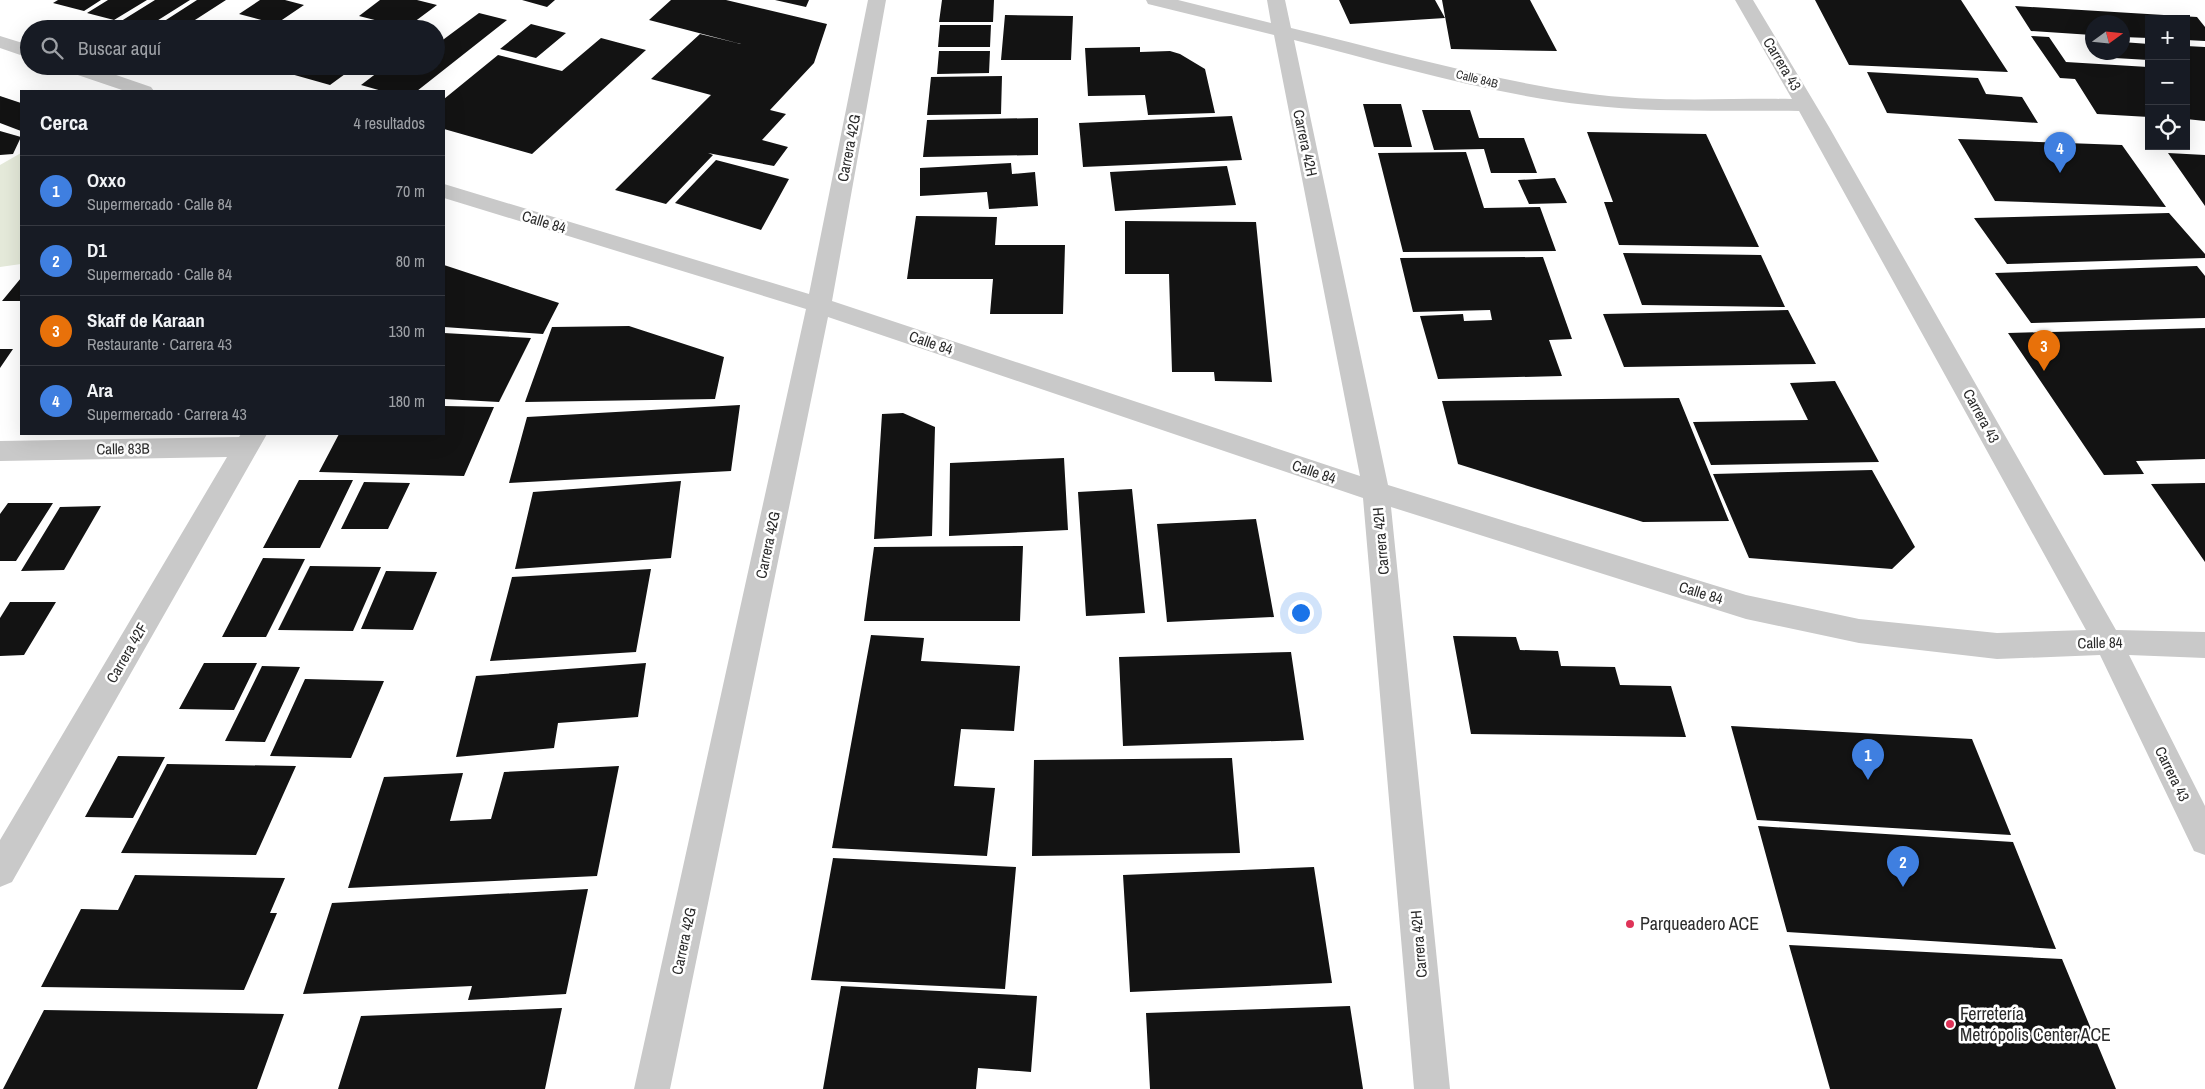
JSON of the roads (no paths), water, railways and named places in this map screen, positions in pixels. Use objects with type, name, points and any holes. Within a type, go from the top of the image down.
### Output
[{"type":"street","name":"Carrera 42G","points":[[652,1089],[820,305],[876,0]]},
{"type":"street","name":"Calle 84B","points":[[1155,0],[1545,94],[1632,103],[1806,105]]},
{"type":"street","name":"Carrera 42H","points":[[1276,0],[1376,492],[1432,1089]]},
{"type":"street","name":"Carrera 43","points":[[1744,0],[1806,105],[2108,642],[2205,840]]},
{"type":"street","points":[[0,42],[20,49]]},
{"type":"street","points":[[97,75],[141,90]]},
{"type":"street","name":"Calle 84","points":[[445,191],[820,305],[1376,492],[1746,607],[1859,631],[1997,646],[2108,642],[2205,644]]},
{"type":"street","name":"Calle 83B","points":[[0,451],[251,440]]},
{"type":"street","name":"Carrera 42F","points":[[0,871],[251,440]]},
{"type":"place","name":"Ara","points":[[2060,173]]},
{"type":"place","name":"Skaff de Karaan","points":[[2044,371]]},
{"type":"place","name":"Oxxo","points":[[1868,780]]},
{"type":"place","name":"D1","points":[[1903,887]]},
{"type":"place","name":"Parqueadero ACE","points":[[1630,924]]},
{"type":"place","name":"Ferretería Metrópolis Center ACE","points":[[1950,1024]]}]
